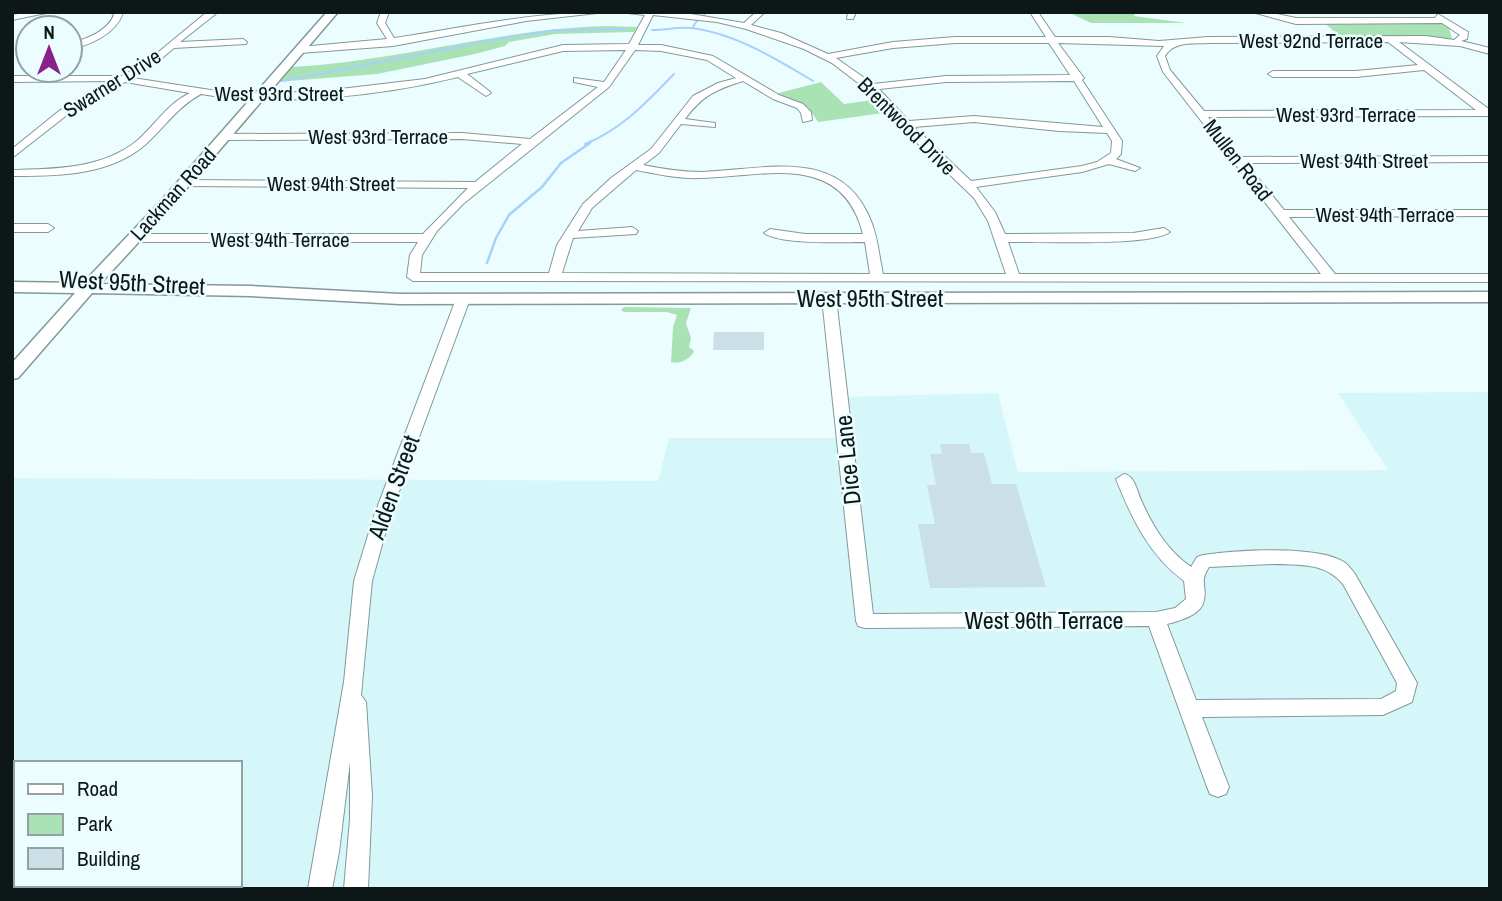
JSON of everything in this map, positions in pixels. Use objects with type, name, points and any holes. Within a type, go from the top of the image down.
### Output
[{"type":"main road","name":"Lackman Road","points":[[12,374],[225,137],[333,12]]},
{"type":"main road","name":"West 95th Street","points":[[12,278],[91,285],[351,297],[463,299],[1490,297]]},
{"type":"main road","name":"West 95th Street","points":[[12,287],[91,285]]},
{"type":"street","points":[[12,18],[47,12]]},
{"type":"street","name":"Swarner Drive","points":[[12,155],[63,113],[144,68],[214,12]]},
{"type":"street","points":[[385,12],[381,23],[393,43]]},
{"type":"street","points":[[300,50],[393,43],[490,23],[569,13],[603,12]]},
{"type":"street","name":"Brentwood Drive","points":[[623,12],[690,16],[745,26],[787,39],[827,57],[871,87],[984,203],[1014,278]]},
{"type":"street","points":[[745,26],[761,12]]},
{"type":"street","points":[[967,185],[1082,169],[1116,154],[1118,145],[1111,130],[1034,12]]},
{"type":"street","points":[[1256,12],[1296,21],[1444,20]]},
{"type":"street","points":[[1432,12],[1444,20],[1457,37]]},
{"type":"street","points":[[84,41],[99,35],[117,21],[116,13]]},
{"type":"street","points":[[481,13],[490,23]]},
{"type":"street","points":[[427,238],[452,206],[606,85],[623,65],[651,13]]},
{"type":"street","name":"West 92nd Terrace","points":[[827,57],[918,42],[1054,40],[1175,44],[1208,40],[1457,37],[1486,49]]},
{"type":"street","points":[[1390,39],[1488,113]]},
{"type":"street","points":[[171,45],[243,42]]},
{"type":"street","name":"West 92nd Terrace","points":[[1140,43],[1163,53]]},
{"type":"street","points":[[1163,53],[1175,44]]},
{"type":"street","name":"West 93rd Street","points":[[13,79],[125,79],[198,92],[260,96],[373,90],[461,74],[550,50],[594,46],[677,49],[721,64],[776,97],[800,106],[806,112],[807,120]]},
{"type":"street","name":"Mullen Road","points":[[1163,53],[1161,63],[1331,278]]},
{"type":"street","points":[[1273,74],[1356,74],[1427,67]]},
{"type":"street","points":[[461,74],[486,93]]},
{"type":"street","points":[[554,279],[568,235],[587,206],[655,151],[695,98],[721,85],[745,78]]},
{"type":"street","points":[[871,87],[964,78],[1079,78]]},
{"type":"street","points":[[577,80],[606,85]]},
{"type":"street","points":[[12,173],[63,171],[107,164],[139,144],[167,110],[198,92]]},
{"type":"street","name":"West 93rd Terrace","points":[[1202,114],[1488,113]]},
{"type":"street","points":[[907,124],[974,119],[1059,128],[1111,130]]},
{"type":"street","points":[[678,121],[711,125]]},
{"type":"street","name":"West 93rd Terrace","points":[[225,137],[462,136],[531,142]]},
{"type":"street","name":"West 94th Street","points":[[1238,160],[1490,159]]},
{"type":"street","points":[[1107,160],[1135,168]]},
{"type":"street","points":[[635,166],[663,173],[696,176],[779,167],[803,169],[824,176],[846,194],[863,216],[877,278]]},
{"type":"street","name":"West 94th Street","points":[[184,183],[477,185]]},
{"type":"street","name":"West 94th Terrace","points":[[1281,214],[1490,213]]},
{"type":"street","points":[[12,228],[48,228]]},
{"type":"street","points":[[568,235],[632,231]]},
{"type":"street","points":[[999,238],[1133,237],[1164,232]]},
{"type":"street","points":[[771,233],[805,238],[869,238]]},
{"type":"street","name":"West 94th Terrace","points":[[132,238],[427,238]]},
{"type":"street","name":"West 95th Street","points":[[427,238],[411,270],[413,277],[1490,278]]},
{"type":"street","name":"Dice Lane","points":[[829,298],[865,621]]},
{"type":"street","name":"Alden Street","points":[[320,889],[354,682],[363,581],[373,540],[463,299]]},
{"type":"street","points":[[1125,479],[1145,530],[1163,555],[1193,578],[1203,562],[1228,558],[1321,560],[1338,566],[1349,579],[1407,683],[1405,696],[1383,707],[1190,709]]},
{"type":"street","name":"West 96th Terrace","points":[[865,621],[1156,619],[1180,614],[1195,601],[1193,578]]},
{"type":"street","points":[[1156,619],[1218,787]]},
{"type":"street","name":"Alden Street","points":[[354,682],[363,782],[363,843],[356,889]]},
{"type":"shaded area","points":[[1490,392],[1490,889],[12,889],[12,478],[658,481],[669,438],[844,438],[840,397],[998,393],[1018,472],[1388,470],[1338,393]]},
{"type":"green space","points":[[1068,12],[1136,12],[1134,16],[1186,23],[1091,23]]},
{"type":"green space","points":[[1322,21],[1438,22],[1449,28],[1452,39],[1342,38]]},
{"type":"green space","points":[[605,26],[637,27],[634,32],[555,34],[509,42],[505,46],[475,54],[377,74],[276,82],[289,67],[368,59],[526,33]]},
{"type":"green space","points":[[821,82],[844,104],[879,99],[891,112],[818,122],[808,107],[775,94]]},
{"type":"green space","points":[[624,307],[691,308],[686,323],[691,338],[689,347],[694,351],[688,359],[671,362],[673,327],[677,315],[667,312],[624,312],[621,310]]},
{"type":"building","points":[[714,332],[764,332],[764,350],[713,350]]},
{"type":"building","points":[[940,444],[969,444],[971,453],[984,453],[992,484],[1016,484],[1046,587],[930,588],[918,524],[935,524],[927,485],[936,485],[930,454],[942,454]]},
{"type":"waterway","points":[[692,28],[697,21]]},
{"type":"waterway","points":[[652,30],[691,28],[723,35],[770,56],[813,81]]},
{"type":"waterway","points":[[282,81],[509,37],[556,30],[625,29]]},
{"type":"waterway","points":[[585,144],[622,123],[674,74]]},
{"type":"waterway","points":[[487,263],[496,238],[509,215],[542,187],[561,163],[590,143]]}]
